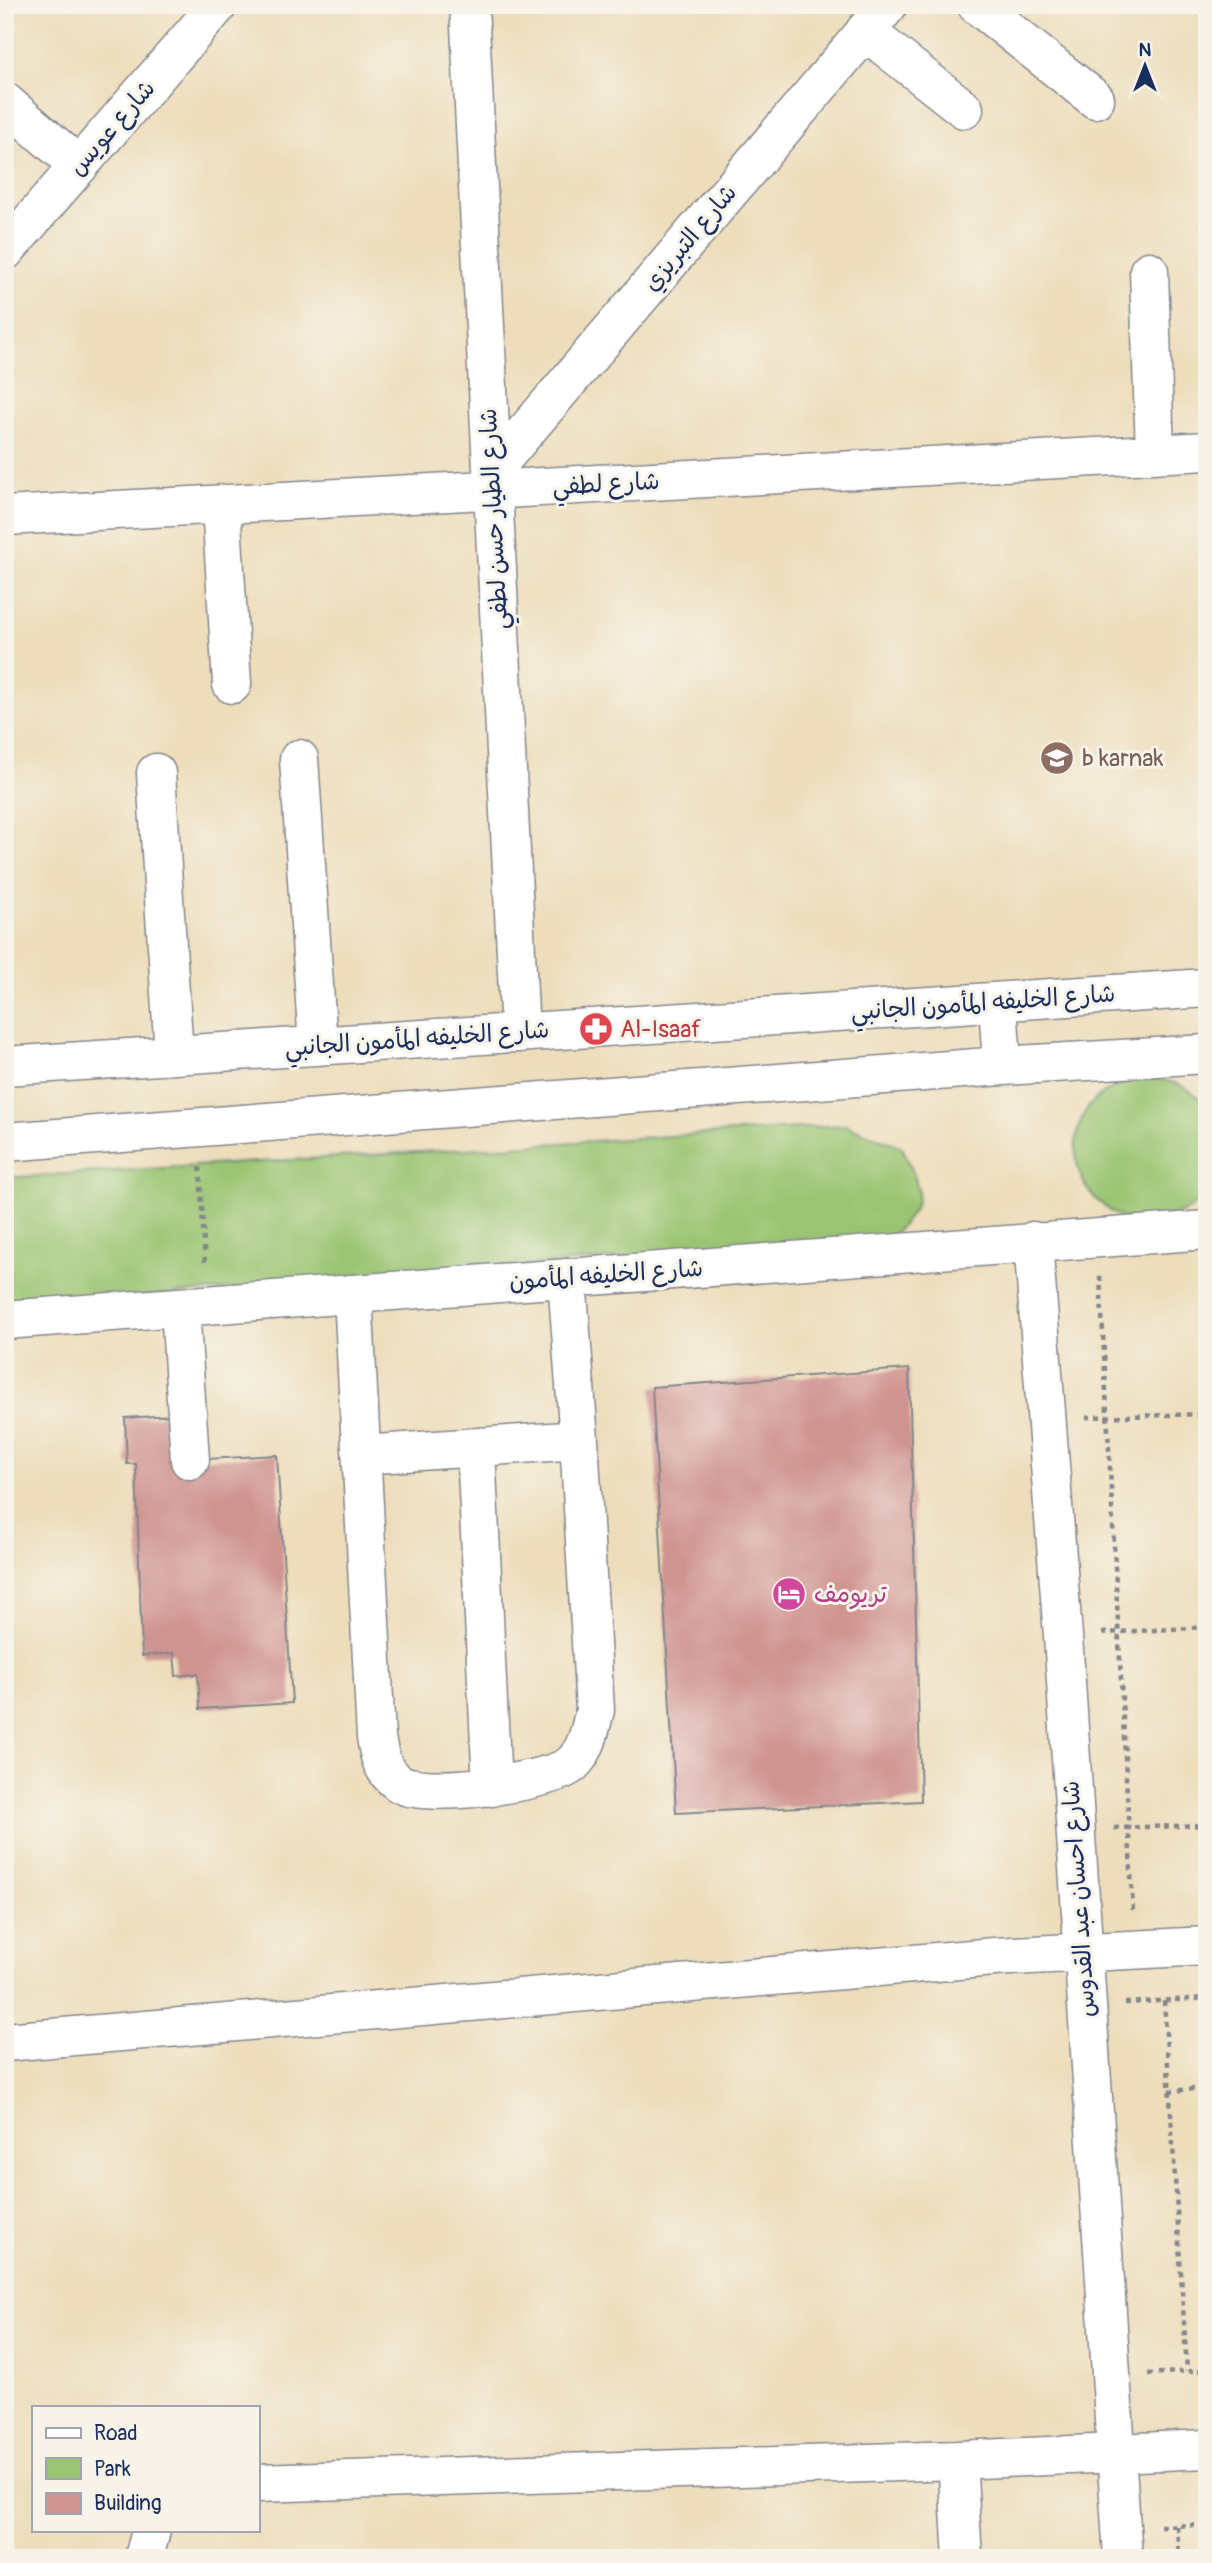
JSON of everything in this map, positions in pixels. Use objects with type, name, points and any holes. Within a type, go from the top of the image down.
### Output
[{"type":"street","name":"شارع عويس","points":[[5,251],[218,5]]},
{"type":"street","name":"شارع الطيار حسن لطفي","points":[[469,5],[520,1033]]},
{"type":"street","points":[[977,5],[1095,99]]},
{"type":"street","points":[[876,18],[964,108]]},
{"type":"street","name":"شارع التبريزي","points":[[492,480],[876,18]]},
{"type":"street","points":[[5,102],[79,166]]},
{"type":"street","points":[[1149,271],[1155,454]]},
{"type":"street","name":"شارع لطفي","points":[[5,516],[221,505],[492,480],[1207,452]]},
{"type":"street","points":[[221,505],[232,684]]},
{"type":"street","points":[[299,759],[318,1046]]},
{"type":"street","points":[[156,773],[174,1055]]},
{"type":"street","name":"شارع الخليفه المأمون الجانبي","points":[[5,1066],[1207,988]]},
{"type":"street","points":[[998,1002],[1002,1066]]},
{"type":"street","points":[[5,1142],[1002,1066],[1207,1054]]},
{"type":"street","name":"شارع الخليفه المأمون","points":[[5,1320],[1207,1230]]},
{"type":"street","name":"شارع احسان عبد القدوس","points":[[1032,1241],[1063,1636],[1123,2558]]},
{"type":"street","points":[[353,1294],[376,1737],[380,1762],[400,1784],[416,1789],[492,1787],[561,1772],[575,1762],[587,1742],[595,1710],[579,1440],[566,1278]]},
{"type":"street","points":[[190,1460],[194,1307]]},
{"type":"street","points":[[362,1454],[579,1440]]},
{"type":"street","points":[[476,1448],[492,1787]]},
{"type":"street","points":[[5,2042],[980,1958],[1207,1945]]},
{"type":"street","points":[[259,2483],[1207,2449]]},
{"type":"street","points":[[957,2460],[963,2558]]},
{"type":"street","points":[[144,2558],[150,2532]]},
{"type":"path","points":[[194,1307],[198,1127]]},
{"type":"path","points":[[1098,1237],[1134,1922]]},
{"type":"path","points":[[1046,1418],[1207,1414]]},
{"type":"path","points":[[1063,1636],[1207,1627]]},
{"type":"path","points":[[1075,1830],[1207,1825]]},
{"type":"path","points":[[1086,2006],[1207,1998]]},
{"type":"path","points":[[1164,2001],[1186,2371]]},
{"type":"path","points":[[1170,2091],[1207,2088]]},
{"type":"path","points":[[1111,2376],[1207,2370]]},
{"type":"path","points":[[1177,2526],[1180,2558]]},
{"type":"green space","points":[[1136,1078],[1175,1083],[1192,1092],[1207,1107],[1207,1191],[1198,1203],[1183,1212],[1136,1221],[1114,1214],[1092,1195],[1079,1169],[1076,1140],[1085,1113],[1094,1101],[1108,1090]]},
{"type":"green space","points":[[845,1125],[902,1147],[914,1175],[918,1195],[916,1204],[891,1237],[5,1307],[5,1178]]},
{"type":"building","name":"تريومف","points":[[909,1369],[921,1801],[676,1813],[652,1387]]},
{"type":"building","points":[[172,1415],[190,1460],[277,1455],[292,1703],[200,1709],[198,1674],[176,1676],[174,1653],[142,1656],[136,1464],[127,1464],[125,1418]]},
{"type":"place","name":"b karnak","points":[[1057,758]]},
{"type":"place","name":"Al-Isaaf","points":[[596,1029]]},
{"type":"place","name":"تريومف","points":[[789,1594]]}]
